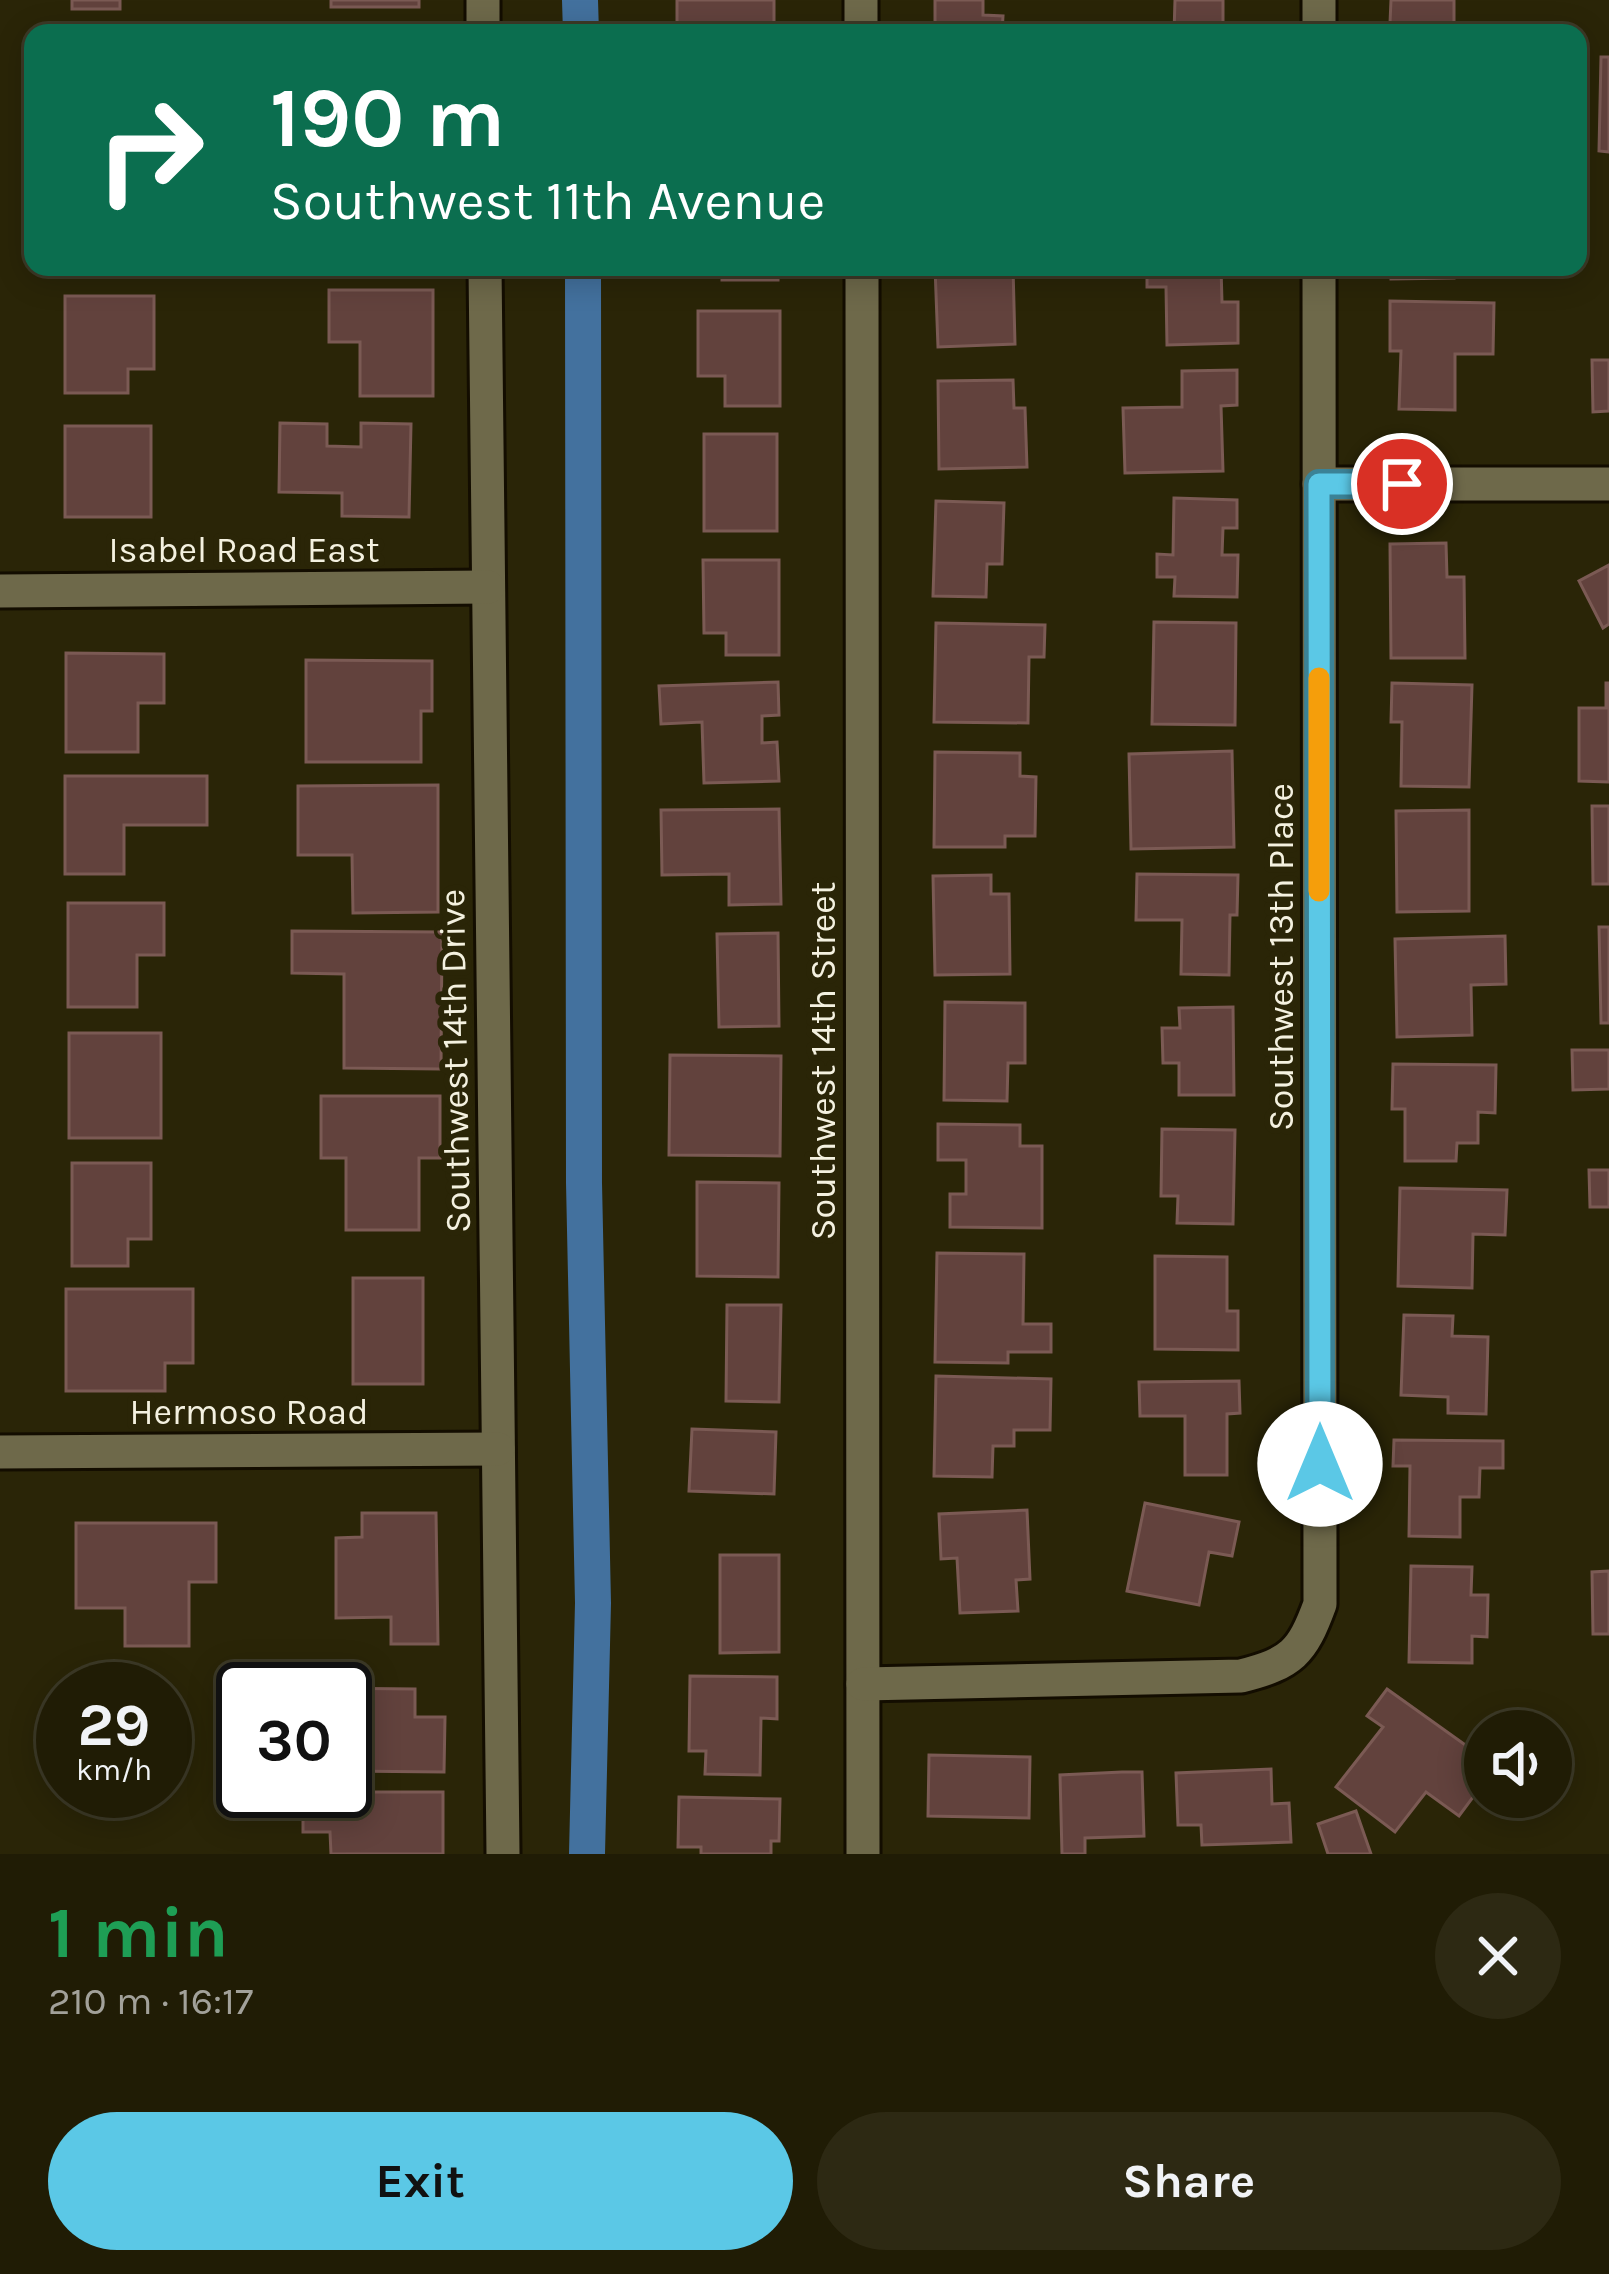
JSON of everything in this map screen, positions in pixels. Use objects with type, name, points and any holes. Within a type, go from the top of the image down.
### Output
[{"type":"street","name":"Southwest 14th Drive","points":[[485,276],[502,1854]]},
{"type":"street","name":"Southwest 14th Street","points":[[862,276],[863,1854]]},
{"type":"street","name":"Southwest 13th Place","points":[[862,1684],[1241,1676],[1278,1666],[1306,1640],[1320,1604],[1319,276]]},
{"type":"street","points":[[1319,484],[1609,484]]},
{"type":"street","name":"Isabel Road East","points":[[0,591],[488,587]]},
{"type":"street","name":"Hermoso Road","points":[[0,1452],[498,1449]]},
{"type":"building","points":[[72,0],[120,0],[120,9],[72,9]]},
{"type":"building","points":[[331,0],[419,0],[419,7],[331,7]]},
{"type":"building","points":[[677,0],[774,0],[774,24],[677,24]]},
{"type":"building","points":[[935,0],[983,0],[983,15],[1003,16],[1003,24],[935,24]]},
{"type":"building","points":[[1175,0],[1223,0],[1223,24],[1174,24]]},
{"type":"building","points":[[1391,0],[1454,0],[1454,24],[1390,23]]},
{"type":"building","points":[[1601,57],[1609,57],[1609,152],[1599,151]]},
{"type":"building","points":[[722,276],[778,276],[778,280],[722,280]]},
{"type":"building","points":[[935,276],[1013,276],[1015,344],[938,347]]},
{"type":"building","points":[[1147,276],[1221,276],[1222,302],[1238,302],[1238,343],[1167,345],[1166,287],[1147,287]]},
{"type":"building","points":[[1391,276],[1454,276],[1454,278]]},
{"type":"building","points":[[329,290],[433,290],[433,396],[360,396],[360,342],[329,342]]},
{"type":"building","points":[[65,296],[154,296],[154,369],[128,369],[128,393],[65,393]]},
{"type":"building","points":[[1390,301],[1494,303],[1493,354],[1455,354],[1455,410],[1399,409],[1401,351],[1390,351]]},
{"type":"building","points":[[698,311],[780,311],[780,406],[725,406],[725,376],[698,376]]},
{"type":"building","points":[[1592,360],[1609,360],[1609,411],[1593,412]]},
{"type":"building","points":[[1237,370],[1237,405],[1221,406],[1223,471],[1125,473],[1123,408],[1182,407],[1182,371]]},
{"type":"building","points":[[1013,380],[1014,408],[1025,408],[1027,467],[939,469],[938,381]]},
{"type":"building","points":[[280,423],[327,424],[327,446],[361,447],[361,423],[411,424],[409,517],[342,516],[342,493],[279,492]]},
{"type":"building","points":[[65,426],[151,426],[151,517],[65,517]]},
{"type":"building","points":[[704,434],[777,434],[777,531],[704,531]]},
{"type":"building","points":[[1174,498],[1237,500],[1237,528],[1223,528],[1222,555],[1238,555],[1237,597],[1174,596],[1175,577],[1157,577],[1157,554],[1173,555]]},
{"type":"building","points":[[936,501],[1004,503],[1002,564],[987,564],[986,597],[933,596]]},
{"type":"building","points":[[1446,543],[1447,577],[1464,577],[1465,658],[1391,658],[1390,544]]},
{"type":"building","points":[[703,560],[779,560],[779,655],[726,655],[726,633],[704,633]]},
{"type":"building","points":[[1609,565],[1609,624],[1603,628],[1579,581]]},
{"type":"building","points":[[1154,622],[1236,623],[1235,725],[1152,724]]},
{"type":"building","points":[[936,623],[1045,625],[1044,657],[1029,657],[1028,723],[934,722]]},
{"type":"building","points":[[66,653],[164,654],[164,703],[138,703],[138,752],[66,752]]},
{"type":"building","points":[[306,660],[432,661],[432,711],[421,711],[421,762],[306,762]]},
{"type":"building","points":[[778,682],[779,715],[762,716],[762,743],[777,742],[779,781],[704,783],[702,722],[661,724],[659,686]]},
{"type":"building","points":[[1392,683],[1472,685],[1469,787],[1401,786],[1402,722],[1391,722]]},
{"type":"building","points":[[1606,683],[1609,782],[1579,781],[1579,708],[1606,708]]},
{"type":"building","points":[[1232,751],[1234,847],[1131,849],[1129,754]]},
{"type":"building","points":[[935,752],[1020,753],[1020,776],[1036,777],[1035,836],[1005,836],[1005,847],[934,847]]},
{"type":"building","points":[[65,776],[207,776],[207,825],[124,825],[124,874],[65,874]]},
{"type":"building","points":[[438,785],[438,912],[353,913],[352,855],[298,855],[298,786]]},
{"type":"building","points":[[1592,806],[1609,806],[1609,884],[1593,884]]},
{"type":"building","points":[[779,809],[781,904],[729,905],[729,874],[662,875],[661,810]]},
{"type":"building","points":[[1469,810],[1469,911],[1397,912],[1396,811]]},
{"type":"building","points":[[1137,874],[1238,875],[1237,915],[1230,915],[1229,975],[1181,974],[1182,920],[1136,920]]},
{"type":"building","points":[[991,875],[991,894],[1009,894],[1010,974],[935,975],[933,876]]},
{"type":"building","points":[[68,903],[164,903],[164,955],[137,955],[137,1007],[68,1007]]},
{"type":"building","points":[[1599,927],[1609,927],[1609,1023],[1601,1023]]},
{"type":"building","points":[[292,931],[442,932],[441,1069],[344,1068],[344,974],[292,973]]},
{"type":"building","points":[[778,933],[779,1026],[719,1027],[717,934]]},
{"type":"building","points":[[1505,936],[1506,984],[1471,985],[1472,1035],[1397,1037],[1395,939]]},
{"type":"building","points":[[945,1002],[1025,1003],[1025,1063],[1008,1063],[1007,1101],[944,1100]]},
{"type":"building","points":[[1233,1007],[1234,1095],[1179,1095],[1179,1063],[1163,1063],[1162,1028],[1180,1028],[1179,1008]]},
{"type":"building","points":[[69,1033],[161,1033],[161,1138],[69,1138]]},
{"type":"building","points":[[1572,1050],[1609,1050],[1609,1089],[1573,1090]]},
{"type":"building","points":[[670,1055],[781,1056],[780,1156],[669,1155]]},
{"type":"building","points":[[1393,1064],[1496,1065],[1495,1113],[1478,1112],[1478,1143],[1457,1143],[1456,1161],[1405,1161],[1405,1109],[1392,1109]]},
{"type":"building","points":[[321,1096],[440,1096],[440,1158],[419,1158],[419,1230],[346,1230],[346,1158],[321,1158]]},
{"type":"building","points":[[938,1124],[1020,1125],[1020,1146],[1042,1146],[1042,1228],[950,1227],[950,1194],[966,1194],[966,1160],[938,1160]]},
{"type":"building","points":[[1162,1129],[1235,1130],[1233,1224],[1177,1223],[1178,1196],[1161,1196]]},
{"type":"building","points":[[72,1163],[151,1163],[151,1239],[128,1239],[128,1266],[72,1266]]},
{"type":"building","points":[[1589,1170],[1609,1170],[1609,1207],[1590,1207]]},
{"type":"building","points":[[697,1182],[779,1183],[778,1277],[697,1276]]},
{"type":"building","points":[[1400,1188],[1507,1190],[1505,1235],[1473,1234],[1472,1288],[1398,1286]]},
{"type":"building","points":[[937,1253],[1024,1254],[1023,1324],[1051,1324],[1051,1352],[1008,1352],[1008,1363],[935,1362]]},
{"type":"building","points":[[1155,1256],[1227,1257],[1227,1311],[1238,1311],[1238,1350],[1155,1349]]},
{"type":"building","points":[[353,1278],[423,1278],[423,1384],[353,1384]]},
{"type":"building","points":[[66,1289],[193,1289],[193,1363],[165,1363],[165,1391],[66,1391]]},
{"type":"building","points":[[727,1305],[781,1305],[779,1402],[726,1401]]},
{"type":"building","points":[[1404,1315],[1453,1316],[1452,1336],[1488,1337],[1486,1414],[1448,1413],[1448,1397],[1401,1395]]},
{"type":"building","points":[[936,1376],[1051,1379],[1050,1430],[1014,1430],[1014,1446],[993,1446],[992,1477],[934,1476]]},
{"type":"building","points":[[1239,1381],[1240,1413],[1227,1414],[1227,1475],[1185,1475],[1185,1416],[1140,1416],[1139,1382]]},
{"type":"building","points":[[692,1429],[776,1432],[774,1494],[689,1491]]},
{"type":"building","points":[[1394,1440],[1503,1441],[1503,1468],[1480,1468],[1479,1497],[1460,1497],[1460,1537],[1409,1536],[1410,1466],[1393,1466]]},
{"type":"building","points":[[1145,1503],[1239,1522],[1232,1556],[1209,1552],[1199,1605],[1127,1591]]},
{"type":"building","points":[[1027,1510],[1030,1579],[1016,1580],[1018,1611],[960,1613],[957,1558],[941,1559],[939,1514]]},
{"type":"building","points":[[362,1513],[436,1513],[438,1644],[391,1644],[391,1617],[336,1618],[336,1538],[362,1537]]},
{"type":"building","points":[[76,1523],[216,1523],[216,1582],[189,1582],[189,1646],[125,1646],[125,1608],[76,1608]]},
{"type":"building","points":[[720,1555],[779,1555],[779,1652],[720,1653]]},
{"type":"building","points":[[1411,1566],[1472,1567],[1471,1595],[1488,1595],[1487,1637],[1472,1636],[1472,1663],[1409,1662]]},
{"type":"building","points":[[1609,1571],[1609,1634],[1593,1634],[1592,1572]]},
{"type":"building","points":[[690,1676],[777,1677],[777,1719],[761,1718],[760,1775],[705,1774],[706,1751],[689,1751]]},
{"type":"building","points":[[372,1689],[415,1689],[415,1717],[445,1717],[444,1772],[372,1771]]},
{"type":"building","points":[[1387,1689],[1464,1744],[1464,1809],[1459,1816],[1426,1792],[1395,1832],[1336,1787],[1383,1727],[1367,1716]]},
{"type":"building","points":[[929,1755],[1030,1757],[1029,1818],[928,1816]]},
{"type":"building","points":[[1271,1769],[1272,1804],[1289,1803],[1291,1842],[1202,1845],[1201,1825],[1178,1825],[1176,1773]]},
{"type":"building","points":[[1142,1772],[1144,1836],[1085,1838],[1085,1854],[1062,1854],[1060,1775]]},
{"type":"building","points":[[372,1792],[443,1792],[443,1854],[331,1854],[330,1832],[303,1832],[303,1818],[372,1818]]},
{"type":"building","points":[[679,1797],[780,1799],[779,1841],[771,1841],[771,1854],[701,1854],[701,1847],[678,1847]]},
{"type":"building","points":[[1356,1811],[1371,1854],[1328,1854],[1318,1824]]},
{"type":"waterway","points":[[580,0],[581,24]]},
{"type":"waterway","points":[[583,276],[584,1183],[593,1603],[587,1854]]},
{"type":"slow traffic","points":[[1319,678],[1319,891]]},
{"type":"route","points":[[1320,1464],[1319,484],[1402,484]]}]
